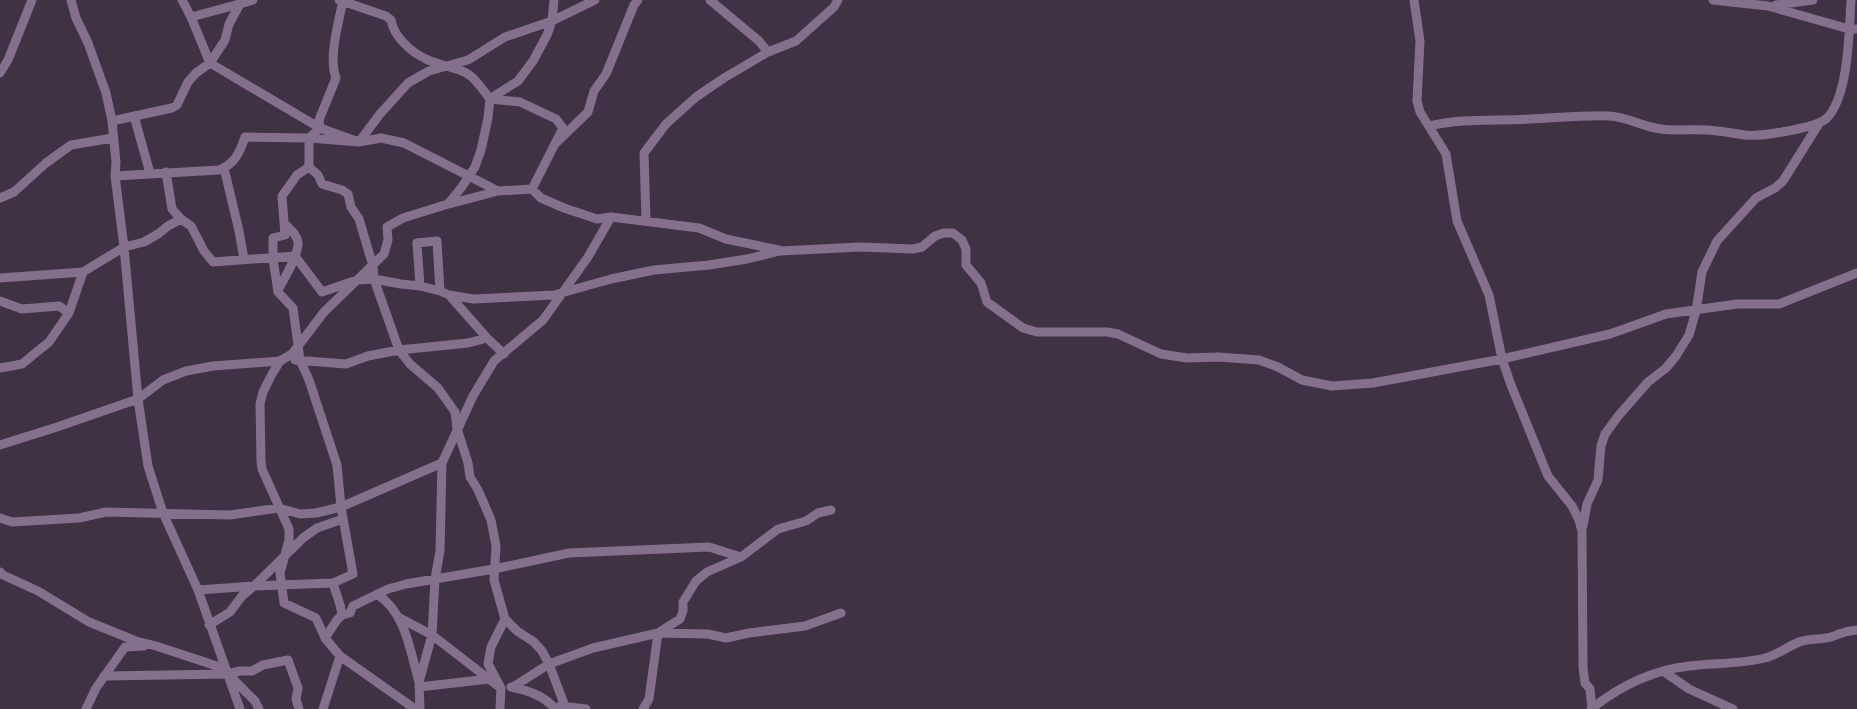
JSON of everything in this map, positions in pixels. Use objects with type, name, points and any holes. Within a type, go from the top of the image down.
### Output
[{"type":"street","points":[[0,73],[8,60],[32,0]]},
{"type":"street","points":[[71,0],[106,93],[112,121],[115,176],[138,399],[148,466],[163,513],[198,590],[240,709]]},
{"type":"street","points":[[182,0],[211,63],[320,128],[359,142]]},
{"type":"street","points":[[191,17],[253,0]]},
{"type":"street","points":[[490,99],[518,81],[533,61],[552,21],[554,0]]},
{"type":"street","points":[[359,142],[408,83],[429,71],[468,61],[505,37],[552,21],[595,0]]},
{"type":"street","points":[[556,142],[588,112],[594,91],[606,74],[638,0]]},
{"type":"street","points":[[710,0],[759,41],[768,52]]},
{"type":"street","points":[[646,220],[644,153],[666,124],[696,97],[723,78],[768,52],[796,41],[834,7],[838,0]]},
{"type":"street","points":[[1414,0],[1420,41],[1417,100],[1420,112],[1446,154],[1457,221],[1489,295],[1510,385],[1549,476],[1572,506],[1582,531]]},
{"type":"street","points":[[1713,0],[1768,6],[1853,29]]},
{"type":"street","points":[[1768,6],[1813,0]]},
{"type":"street","points":[[1592,709],[1590,689],[1584,678],[1582,531],[1587,504],[1598,480],[1601,446],[1605,434],[1648,382],[1666,368],[1689,335],[1702,272],[1717,241],[1756,198],[1783,181],[1818,125],[1832,112],[1843,85],[1853,29],[1851,0]]},
{"type":"street","points":[[320,128],[319,120],[336,78],[333,70],[334,51],[341,1],[386,16],[391,20],[397,36],[411,50],[427,60],[469,75],[490,99],[520,102],[556,119],[563,128],[532,189]]},
{"type":"street","points":[[112,121],[177,105],[188,82],[211,63],[225,40],[229,24],[240,4]]},
{"type":"street","points":[[448,204],[470,175],[481,150],[490,99]]},
{"type":"street","points":[[134,116],[150,173]]},
{"type":"street","points":[[1429,126],[1457,122],[1610,116],[1662,130],[1707,130],[1760,135],[1818,125]]},
{"type":"street","points":[[320,128],[309,138],[309,166],[322,184],[348,194],[351,207],[359,219],[373,266],[374,279],[398,350],[438,388],[455,411],[470,477],[491,520],[496,546],[494,580],[505,619],[542,651],[549,664],[559,707]]},
{"type":"street","points":[[0,198],[14,192],[71,145],[113,138]]},
{"type":"street","points":[[115,176],[224,168],[238,157],[245,138],[309,138],[359,142],[380,138],[404,143],[498,191]]},
{"type":"street","points":[[198,590],[333,583],[353,574],[341,507],[337,465],[309,380],[299,360],[293,309],[278,292],[273,259],[273,238],[285,235],[282,196],[297,174],[309,166]]},
{"type":"street","points":[[224,168],[244,259]]},
{"type":"street","points":[[166,172],[172,209],[191,226],[213,262],[295,256]]},
{"type":"street","points":[[415,709],[340,656],[325,638],[316,618],[284,603],[280,573],[289,540],[289,529],[262,469],[260,404],[280,361],[292,354],[324,312],[384,254],[388,240],[387,227],[403,218],[498,191],[532,189],[541,198],[597,219],[611,217],[646,220],[699,228],[726,239],[780,251]]},
{"type":"street","points":[[419,685],[432,635],[435,579],[440,551],[442,463],[457,428],[494,361],[543,320],[588,257],[611,217]]},
{"type":"street","points":[[0,278],[83,272],[124,247],[144,242],[181,219]]},
{"type":"street","points":[[278,292],[295,256],[298,243],[294,232],[285,224]]},
{"type":"street","points":[[295,256],[322,292],[356,280],[374,279],[420,286],[473,299],[488,299],[554,295],[654,270],[709,265],[780,251],[860,247],[913,249],[922,247],[935,236],[953,233],[962,240],[966,249],[966,265],[981,283],[987,302],[1023,328],[1037,332],[1118,334],[1161,354],[1187,358],[1259,360],[1302,380],[1332,386],[1373,383],[1502,359],[1610,334],[1666,314],[1737,304],[1779,304],[1857,273]]},
{"type":"street","points":[[420,286],[418,243],[438,241],[444,293],[504,355]]},
{"type":"street","points":[[0,368],[22,364],[49,342],[69,313],[83,272]]},
{"type":"street","points":[[0,301],[22,309],[59,306],[69,313]]},
{"type":"street","points":[[0,444],[57,428],[138,399],[163,380],[186,371],[213,366],[299,360],[346,363],[398,350],[468,344],[486,338]]},
{"type":"street","points":[[0,518],[12,523],[79,518],[106,512],[230,515],[279,508],[300,514],[324,512],[442,463]]},
{"type":"street","points":[[658,633],[680,620],[683,602],[696,581],[707,572],[741,557],[778,529],[831,510]]},
{"type":"street","points":[[209,625],[230,612],[242,596],[303,538],[317,528],[343,519]]},
{"type":"street","points":[[325,638],[337,620],[350,613],[353,606],[388,589],[569,552],[709,547],[741,557]]},
{"type":"street","points":[[0,572],[89,622],[136,641],[227,671],[259,709]]},
{"type":"street","points":[[333,583],[342,615]]},
{"type":"street","points":[[377,594],[400,618],[432,635],[502,688],[513,687],[530,692],[559,707],[586,709]]},
{"type":"street","points":[[513,687],[549,664],[593,648],[658,633],[708,634],[726,638],[805,626],[841,613]]},
{"type":"street","points":[[400,618],[419,685],[420,709]]},
{"type":"street","points":[[500,709],[502,688],[488,664],[491,646],[505,619]]},
{"type":"street","points":[[1592,709],[1620,688],[1663,671],[1686,666],[1763,659],[1810,639],[1829,638],[1857,630]]},
{"type":"street","points":[[643,709],[649,699],[658,633]]},
{"type":"street","points":[[86,709],[96,688],[125,647],[156,646]]},
{"type":"street","points":[[323,709],[340,656]]},
{"type":"street","points":[[104,676],[253,671],[263,665],[288,660],[298,688],[296,699],[299,709]]},
{"type":"street","points":[[1663,671],[1689,689],[1733,709]]},
{"type":"street","points":[[419,685],[489,679]]},
{"type":"street","points":[[96,688],[96,709]]}]
